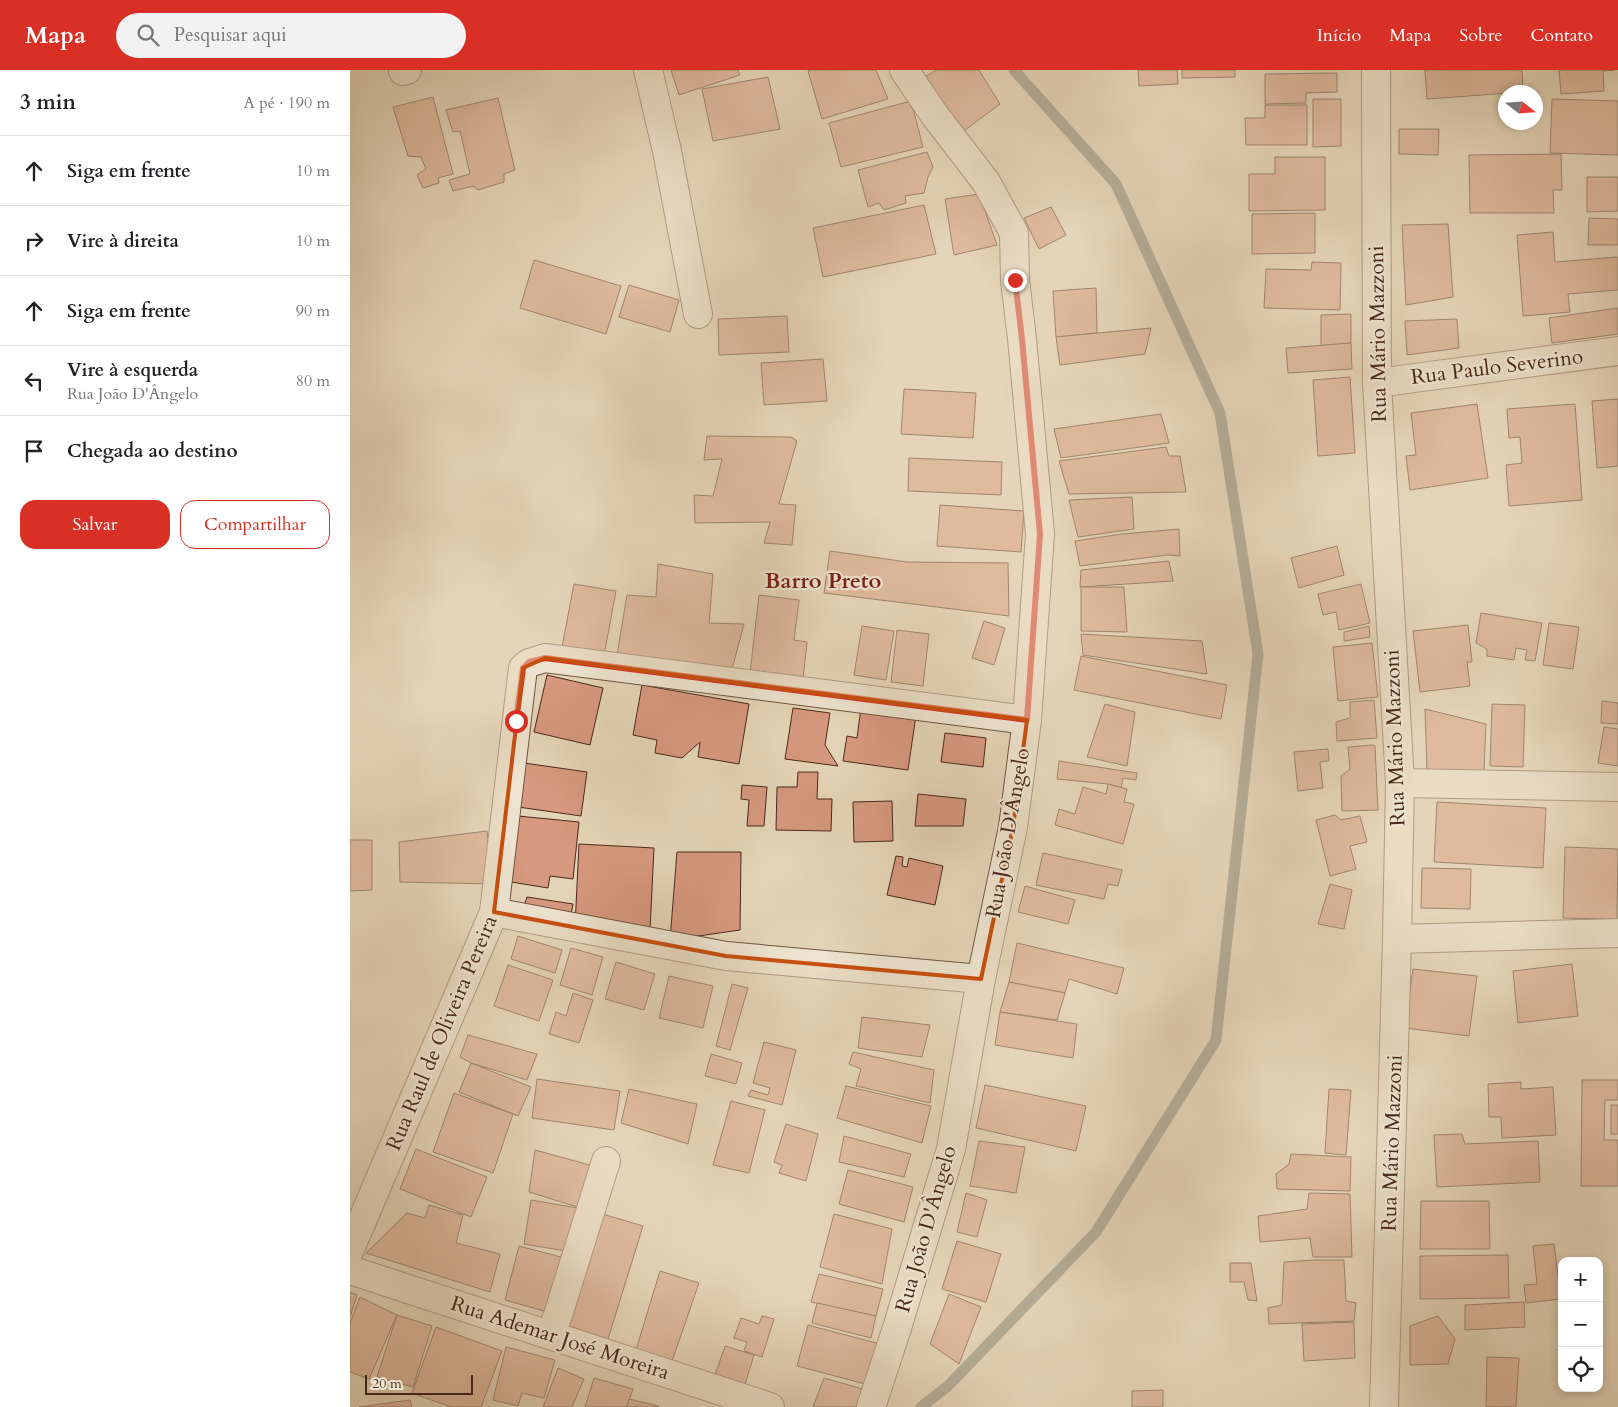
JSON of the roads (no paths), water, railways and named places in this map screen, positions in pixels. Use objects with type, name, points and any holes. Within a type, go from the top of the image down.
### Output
[{"type":"street","points":[[648,70],[698,314]]},
{"type":"street","name":"Rua João D'Ângelo","points":[[872,1407],[898,1328],[951,1149],[981,979],[1012,827],[1027,720],[1040,534],[1015,280],[1014,233],[986,182],[936,117],[904,70]]},
{"type":"street","name":"Rua Mário Mazzoni","points":[[1376,70],[1377,382],[1400,783],[1384,1407]]},
{"type":"street","name":"Rua Paulo Severino","points":[[1377,382],[1618,351]]},
{"type":"street","name":"Rua Raul de Oliveira Pereira","points":[[350,1249],[494,912],[523,668],[529,662],[545,658],[1027,720]]},
{"type":"street","points":[[1400,783],[1618,787]]},
{"type":"street","points":[[494,912],[726,956],[981,979]]},
{"type":"street","points":[[1397,939],[1618,933]]},
{"type":"street","points":[[550,1335],[606,1161]]},
{"type":"street","name":"Rua Ademar José Moreira","points":[[350,1270],[770,1407]]},
{"type":"waterway","points":[[921,1407],[948,1386],[1096,1232],[1216,1040],[1258,654],[1220,413],[1116,184],[1014,70]]},
{"type":"district","name":"Barro Preto","points":[[823,581]]}]
